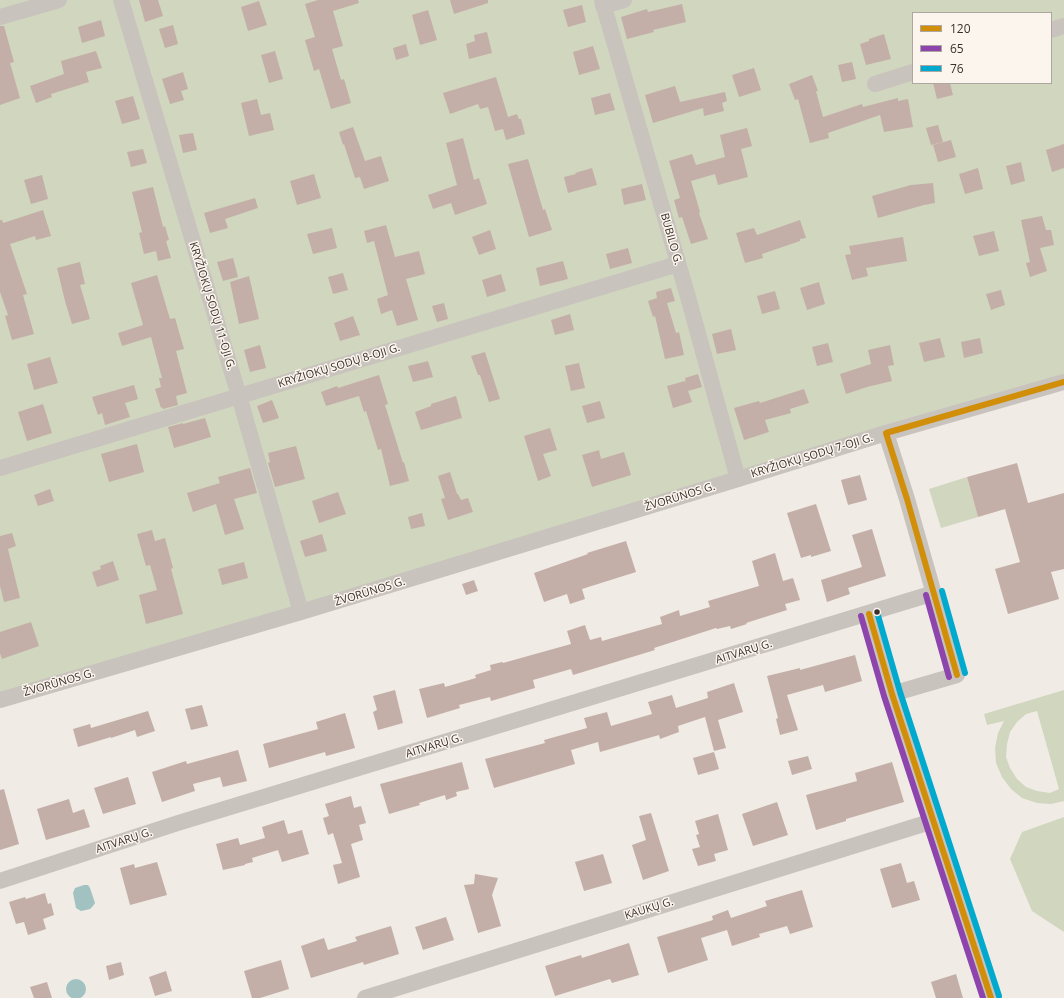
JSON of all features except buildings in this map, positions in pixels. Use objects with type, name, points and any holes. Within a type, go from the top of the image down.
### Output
[{"type":"street","points":[[0,17],[59,0]]},
{"type":"street","name":"KRYŽIOKŲ SODŲ 11-OJI G.","points":[[121,0],[239,396],[301,612]]},
{"type":"street","points":[[602,3],[624,0]]},
{"type":"street","name":"BUBILO G.","points":[[602,3],[678,264],[738,479]]},
{"type":"street","points":[[1052,30],[1064,26]]},
{"type":"street","points":[[875,84],[912,72]]},
{"type":"street","name":"KRYŽIOKŲ SODŲ 8-OJI G.","points":[[0,468],[678,264]]},
{"type":"street","name":"KRYŽIOKŲ SODŲ 7-OJI G.","points":[[738,479],[886,433],[1064,382]]},
{"type":"street","points":[[886,433],[907,499],[957,675],[892,694]]},
{"type":"street","name":"ŽVORŪNOS G.","points":[[0,700],[301,612],[738,479]]},
{"type":"street","points":[[934,593],[869,614],[892,694],[991,998]]},
{"type":"street","name":"AITVARŲ G.","points":[[0,881],[186,821],[869,614]]},
{"type":"street","name":"KAUKŲ G.","points":[[365,998],[933,821]]},
{"type":"green space","points":[[0,0],[1064,0],[1064,377],[0,697]]},
{"type":"green space","points":[[967,477],[978,517],[941,528],[929,489]]},
{"type":"green space","points":[[1064,690],[1064,801],[1051,804],[1037,803],[1022,798],[1011,789],[1002,777],[996,763],[995,748],[998,733],[1004,721],[987,725],[984,714]],"holes":[[[1037,711],[1059,789],[1050,793],[1037,791],[1026,787],[1017,779],[1010,768],[1006,757],[1010,732],[1017,722],[1026,714]]]},
{"type":"green space","points":[[1064,817],[1064,932],[1032,911],[1010,859],[1022,832]]},
{"type":"water","points":[[88,885],[90,888],[95,903],[90,909],[81,911],[76,908],[73,893],[75,888]]},
{"type":"water","points":[[72,979],[80,979],[86,985],[86,993],[80,999],[72,999],[66,993],[66,985]]},
{"type":"transit line","name":"120","points":[[957,675],[907,499],[886,433],[1064,382]]},
{"type":"transit line","name":"76","points":[[942,591],[965,673]]},
{"type":"transit line","name":"65","points":[[926,595],[949,677]]},
{"type":"transit line","name":"76","points":[[877,612],[900,692],[999,996]]},
{"type":"transit line","name":"120","points":[[869,614],[892,694],[991,998]]},
{"type":"transit line","name":"65","points":[[861,616],[884,696],[983,998]]}]
